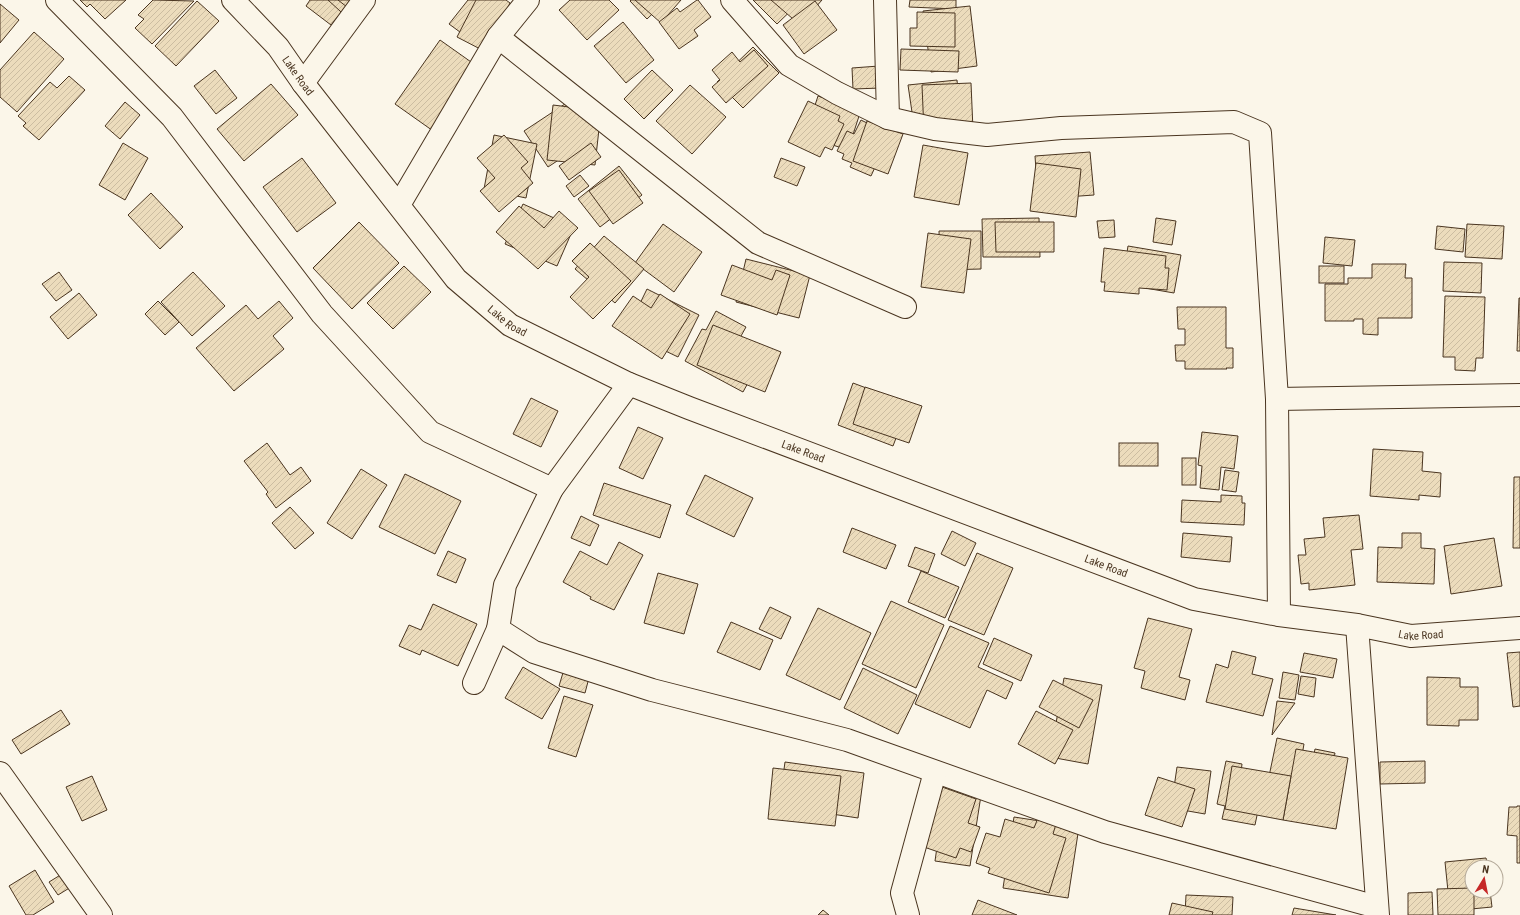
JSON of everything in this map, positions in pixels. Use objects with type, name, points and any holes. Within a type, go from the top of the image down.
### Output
[{"type":"street","points":[[57,0],[172,117],[322,314],[430,432],[552,489]]},
{"type":"street","name":"Lake Road","points":[[233,0],[278,47],[303,83],[456,279],[510,325],[629,384],[1194,599],[1279,615],[1357,625],[1411,636],[1520,628]]},
{"type":"street","points":[[303,83],[364,0]]},
{"type":"street","points":[[399,205],[498,37],[528,0]]},
{"type":"street","points":[[732,0],[789,65],[837,93],[888,118],[935,129],[987,136],[1061,128],[1234,122],[1260,133],[1277,399],[1279,615]]},
{"type":"street","points":[[885,0],[888,118]]},
{"type":"street","points":[[498,37],[758,242],[905,306]]},
{"type":"street","points":[[474,683],[498,629],[505,585],[552,489],[629,384]]},
{"type":"street","points":[[1277,399],[1520,395]]},
{"type":"street","points":[[498,629],[534,652],[652,690],[847,740],[1105,832],[1378,911],[1357,625]]},
{"type":"street","points":[[908,915],[902,893],[935,772]]},
{"type":"street","points":[[0,773],[101,915]]},
{"type":"building","points":[[80,0],[126,0],[105,19],[90,4],[87,7]]},
{"type":"building","points":[[153,0],[194,1],[152,44],[135,28],[144,19],[138,15]]},
{"type":"building","points":[[310,0],[332,0],[344,9],[331,25],[306,6]]},
{"type":"building","points":[[328,0],[372,0],[352,22]]},
{"type":"building","points":[[338,0],[352,0],[347,7]]},
{"type":"building","points":[[468,0],[494,0],[503,7],[475,43],[449,24]]},
{"type":"building","points":[[476,0],[506,0],[510,3],[486,52],[457,37]]},
{"type":"building","points":[[570,0],[609,0],[619,10],[587,40],[559,10]]},
{"type":"building","points":[[635,0],[681,0],[661,23]]},
{"type":"building","points":[[667,0],[647,19],[630,1]]},
{"type":"building","points":[[697,0],[711,17],[694,30],[698,36],[679,49],[659,22],[677,8],[680,12]]},
{"type":"building","points":[[753,0],[802,0],[777,24]]},
{"type":"building","points":[[771,0],[822,0],[800,25]]},
{"type":"building","points":[[910,0],[956,0],[956,9],[909,7]]},
{"type":"building","points":[[197,1],[219,21],[176,66],[155,46]]},
{"type":"building","points":[[815,1],[837,30],[804,54],[783,25]]},
{"type":"building","points":[[0,4],[19,20],[0,43]]},
{"type":"building","points":[[970,6],[977,66],[931,72],[923,11]]},
{"type":"building","points":[[917,12],[955,13],[955,47],[910,46],[910,28],[917,28]]},
{"type":"building","points":[[623,22],[654,60],[626,83],[594,46]]},
{"type":"building","points":[[34,32],[64,59],[17,112],[0,97],[0,70]]},
{"type":"building","points":[[440,40],[481,69],[436,133],[395,104]]},
{"type":"building","points":[[753,47],[779,73],[743,108],[717,82]]},
{"type":"building","points":[[901,49],[959,51],[958,72],[900,70]]},
{"type":"building","points":[[754,50],[768,66],[726,103],[712,87],[720,80],[712,70],[732,52],[740,62]]},
{"type":"building","points":[[879,66],[881,88],[853,89],[852,68]]},
{"type":"building","points":[[215,70],[237,98],[216,114],[194,86]]},
{"type":"building","points":[[652,70],[673,90],[644,119],[624,99]]},
{"type":"building","points":[[69,76],[85,90],[39,140],[23,126],[26,123],[18,116],[50,82],[57,88]]},
{"type":"building","points":[[957,80],[960,113],[913,119],[908,85]]},
{"type":"building","points":[[971,83],[973,130],[924,132],[922,85]]},
{"type":"building","points":[[271,84],[298,115],[244,161],[217,129]]},
{"type":"building","points":[[690,85],[726,117],[692,154],[656,121]]},
{"type":"building","points":[[818,96],[861,110],[848,150],[805,136]]},
{"type":"building","points":[[574,98],[598,134],[548,167],[524,131]]},
{"type":"building","points":[[808,101],[840,116],[838,121],[844,124],[832,150],[825,147],[820,157],[788,142]]},
{"type":"building","points":[[125,102],[140,115],[120,139],[105,126]]},
{"type":"building","points":[[553,105],[601,111],[595,165],[547,160]]},
{"type":"building","points":[[861,120],[883,131],[881,136],[888,139],[871,176],[850,167],[852,163],[842,159],[844,154],[837,151],[847,131],[854,134]]},
{"type":"building","points":[[867,121],[903,134],[888,174],[853,161]]},
{"type":"building","points":[[494,135],[537,144],[526,198],[484,189]]},
{"type":"building","points":[[504,135],[528,162],[521,168],[533,183],[499,212],[480,191],[495,178],[477,158]]},
{"type":"building","points":[[123,143],[148,158],[125,200],[99,185]]},
{"type":"building","points":[[591,143],[601,157],[569,180],[559,166]]},
{"type":"building","points":[[923,145],[968,153],[959,205],[914,197]]},
{"type":"building","points":[[1090,152],[1094,195],[1038,199],[1035,156]]},
{"type":"building","points":[[302,158],[336,203],[297,232],[263,187]]},
{"type":"building","points":[[781,158],[805,167],[797,186],[774,177]]},
{"type":"building","points":[[1036,163],[1081,169],[1076,217],[1030,211]]},
{"type":"building","points":[[619,166],[642,195],[600,227],[578,199]]},
{"type":"building","points":[[619,170],[643,203],[613,224],[589,191]]},
{"type":"building","points":[[580,175],[589,186],[574,197],[566,186]]},
{"type":"building","points":[[151,193],[183,227],[160,249],[128,215]]},
{"type":"building","points":[[523,204],[574,227],[557,266],[505,244]]},
{"type":"building","points":[[519,206],[544,228],[559,211],[578,228],[538,269],[496,232]]},
{"type":"building","points":[[1039,218],[1040,257],[983,257],[982,219]]},
{"type":"building","points":[[1156,218],[1176,221],[1172,245],[1153,242]]},
{"type":"building","points":[[1114,220],[1115,237],[1099,238],[1097,221]]},
{"type":"building","points":[[359,222],[399,263],[352,309],[313,268]]},
{"type":"building","points":[[995,222],[1054,222],[1054,252],[996,252]]},
{"type":"building","points":[[663,224],[702,252],[674,292],[635,263]]},
{"type":"building","points":[[1467,224],[1504,226],[1502,259],[1465,257]]},
{"type":"building","points":[[1437,226],[1465,229],[1463,252],[1435,249]]},
{"type":"building","points":[[939,231],[981,231],[981,269],[940,270]]},
{"type":"building","points":[[928,233],[971,239],[964,293],[921,287]]},
{"type":"building","points":[[604,236],[644,269],[615,303],[575,269]]},
{"type":"building","points":[[1325,237],[1355,240],[1352,266],[1323,263]]},
{"type":"building","points":[[590,243],[631,281],[593,319],[570,297],[589,277],[572,261]]},
{"type":"building","points":[[1128,246],[1181,255],[1174,293],[1122,284]]},
{"type":"building","points":[[1104,248],[1166,256],[1165,268],[1169,268],[1167,290],[1139,288],[1139,294],[1104,291],[1105,282],[1101,282]]},
{"type":"building","points":[[746,259],[810,275],[799,318],[736,302]]},
{"type":"building","points":[[1444,262],[1482,263],[1481,293],[1443,291]]},
{"type":"building","points":[[1372,264],[1406,264],[1405,278],[1412,278],[1412,318],[1378,318],[1378,335],[1363,334],[1363,319],[1354,319],[1354,321],[1325,321],[1325,284],[1348,284],[1348,278],[1372,278]]},
{"type":"building","points":[[732,265],[772,280],[776,270],[790,275],[777,315],[721,295]]},
{"type":"building","points":[[404,266],[431,292],[393,329],[367,303]]},
{"type":"building","points":[[1319,266],[1344,266],[1344,283],[1319,283]]},
{"type":"building","points":[[59,272],[72,290],[56,301],[42,284]]},
{"type":"building","points":[[193,272],[225,306],[192,336],[161,302]]},
{"type":"building","points":[[647,289],[699,315],[678,357],[626,332]]},
{"type":"building","points":[[79,293],[97,315],[68,339],[50,317]]},
{"type":"building","points":[[660,294],[690,314],[662,359],[612,326],[633,296],[651,308]]},
{"type":"building","points":[[1445,296],[1485,297],[1483,358],[1476,358],[1475,371],[1455,370],[1455,357],[1443,357]]},
{"type":"building","points":[[1519,298],[1520,351],[1517,351]]},
{"type":"building","points":[[158,301],[179,322],[165,335],[145,314]]},
{"type":"building","points":[[279,301],[293,318],[273,336],[284,349],[234,391],[196,348],[246,305],[258,319]]},
{"type":"building","points":[[1177,307],[1226,307],[1226,348],[1233,348],[1233,368],[1185,369],[1185,361],[1176,361],[1175,345],[1185,345],[1185,329],[1178,329]]},
{"type":"building","points":[[716,311],[746,327],[736,345],[761,359],[743,392],[685,361],[702,329],[706,330]]},
{"type":"building","points":[[713,325],[781,352],[765,392],[697,365]]},
{"type":"building","points":[[853,383],[909,404],[893,446],[838,425]]},
{"type":"building","points":[[865,387],[922,406],[909,443],[853,424]]},
{"type":"building","points":[[531,398],[558,411],[541,447],[513,434]]},
{"type":"building","points":[[638,427],[663,438],[643,479],[619,468]]},
{"type":"building","points":[[1202,432],[1238,436],[1234,469],[1221,467],[1219,490],[1200,488],[1202,466],[1198,465]]},
{"type":"building","points":[[267,443],[290,475],[301,467],[311,481],[276,508],[266,494],[268,492],[244,461]]},
{"type":"building","points":[[1119,443],[1158,443],[1158,466],[1119,466]]},
{"type":"building","points":[[1373,449],[1423,452],[1422,471],[1441,473],[1440,497],[1419,495],[1419,500],[1370,496]]},
{"type":"building","points":[[1182,458],[1196,458],[1196,485],[1182,485]]},
{"type":"building","points":[[361,469],[387,485],[352,539],[327,523]]},
{"type":"building","points":[[1225,470],[1239,472],[1236,492],[1222,490]]},
{"type":"building","points":[[405,474],[461,501],[435,554],[379,527]]},
{"type":"building","points":[[705,475],[753,498],[734,537],[686,514]]},
{"type":"building","points":[[1514,477],[1520,477],[1520,548],[1513,548]]},
{"type":"building","points":[[604,483],[671,505],[660,538],[593,515]]},
{"type":"building","points":[[1221,495],[1242,496],[1242,503],[1245,503],[1244,525],[1181,522],[1182,500],[1221,502]]},
{"type":"building","points":[[290,507],[314,533],[295,549],[272,523]]},
{"type":"building","points":[[1359,515],[1363,549],[1351,550],[1355,585],[1309,590],[1309,583],[1301,584],[1298,555],[1306,555],[1304,539],[1325,537],[1323,518]]},
{"type":"building","points":[[581,516],[599,525],[590,546],[571,538]]},
{"type":"building","points":[[852,528],[896,545],[886,569],[843,552]]},
{"type":"building","points":[[952,531],[976,543],[965,566],[941,554]]},
{"type":"building","points":[[1183,533],[1232,537],[1230,562],[1181,557]]},
{"type":"building","points":[[1402,533],[1421,533],[1421,548],[1435,549],[1434,584],[1377,582],[1378,547],[1402,548]]},
{"type":"building","points":[[1494,538],[1502,586],[1451,594],[1444,546]]},
{"type":"building","points":[[619,542],[643,555],[614,610],[590,599],[591,597],[563,582],[580,551],[607,565]]},
{"type":"building","points":[[915,547],[935,554],[928,573],[908,566]]},
{"type":"building","points":[[448,551],[466,559],[456,583],[437,575]]},
{"type":"building","points":[[977,553],[1013,568],[984,635],[948,620]]},
{"type":"building","points":[[921,571],[959,587],[945,618],[908,602]]},
{"type":"building","points":[[658,573],[698,584],[684,634],[644,623]]},
{"type":"building","points":[[891,601],[944,625],[916,688],[862,664]]},
{"type":"building","points":[[433,604],[477,624],[458,666],[422,650],[420,655],[399,646],[409,625],[421,630]]},
{"type":"building","points":[[770,607],[791,617],[781,639],[759,629]]},
{"type":"building","points":[[818,608],[871,633],[840,700],[786,675]]},
{"type":"building","points":[[1148,618],[1192,629],[1179,677],[1190,680],[1185,700],[1141,688],[1145,671],[1134,668]]},
{"type":"building","points":[[731,622],[773,640],[760,670],[717,652]]},
{"type":"building","points":[[950,626],[989,643],[978,667],[1013,683],[1006,699],[987,690],[970,728],[915,704]]},
{"type":"building","points":[[994,638],[1032,655],[1021,681],[983,664]]},
{"type":"building","points":[[1232,651],[1256,657],[1252,674],[1273,679],[1263,716],[1206,702],[1216,664],[1228,668]]},
{"type":"building","points":[[1520,652],[1520,706],[1513,707],[1507,653]]},
{"type":"building","points":[[1304,653],[1337,659],[1333,678],[1300,672]]},
{"type":"building","points":[[565,666],[590,674],[585,693],[559,686]]},
{"type":"building","points":[[523,667],[560,689],[542,719],[505,698]]},
{"type":"building","points":[[863,668],[917,695],[898,734],[844,708]]},
{"type":"building","points":[[1283,672],[1299,675],[1295,700],[1279,698]]},
{"type":"building","points":[[1301,676],[1316,678],[1314,697],[1298,694]]},
{"type":"building","points":[[1427,677],[1460,678],[1460,687],[1478,687],[1478,720],[1459,720],[1459,726],[1427,725]]},
{"type":"building","points":[[1064,678],[1102,685],[1088,764],[1050,757]]},
{"type":"building","points":[[1053,680],[1093,700],[1079,728],[1039,707]]},
{"type":"building","points":[[564,696],[593,705],[576,757],[548,748]]},
{"type":"building","points":[[1277,701],[1295,703],[1272,735]]},
{"type":"building","points":[[61,710],[70,724],[21,754],[12,740]]},
{"type":"building","points":[[1036,711],[1073,730],[1055,764],[1018,744]]},
{"type":"building","points":[[1277,738],[1304,744],[1301,761],[1312,764],[1315,749],[1335,753],[1332,768],[1344,771],[1332,825],[1262,810]]},
{"type":"building","points":[[1296,749],[1348,758],[1336,829],[1283,820]]},
{"type":"building","points":[[1226,761],[1242,764],[1241,772],[1265,777],[1255,825],[1222,819],[1225,806],[1217,804]]},
{"type":"building","points":[[1425,761],[1425,783],[1380,784],[1380,762]]},
{"type":"building","points":[[785,762],[864,773],[858,818],[779,806]]},
{"type":"building","points":[[1232,766],[1291,776],[1283,820],[1225,809]]},
{"type":"building","points":[[1177,767],[1211,771],[1205,814],[1171,808]]},
{"type":"building","points":[[773,768],[841,776],[835,826],[768,819]]},
{"type":"building","points":[[92,776],[107,810],[82,821],[66,787]]},
{"type":"building","points":[[1158,777],[1195,789],[1182,827],[1145,815]]},
{"type":"building","points":[[946,784],[982,789],[970,866],[935,861]]},
{"type":"building","points":[[942,787],[976,799],[968,823],[980,827],[971,852],[960,848],[956,858],[921,846]]},
{"type":"building","points":[[1520,806],[1520,863],[1517,863],[1517,836],[1507,835],[1509,807]]},
{"type":"building","points":[[1014,817],[1079,827],[1068,898],[1003,888]]},
{"type":"building","points":[[1038,818],[1056,824],[1053,834],[1066,838],[1049,893],[988,873],[990,868],[976,863],[986,833],[1000,837],[1005,819],[1034,828]]},
{"type":"building","points":[[1464,860],[1464,899],[1491,899],[1492,907],[1450,911],[1445,862]]},
{"type":"building","points":[[35,870],[54,902],[33,915],[26,915],[9,886]]},
{"type":"building","points":[[62,874],[71,887],[58,895],[49,882]]},
{"type":"building","points":[[1464,888],[1464,899],[1474,899],[1474,915],[1438,915],[1437,889]]},
{"type":"building","points":[[1432,892],[1433,915],[1408,915],[1408,893]]},
{"type":"building","points":[[1186,895],[1233,897],[1232,915],[1185,915]]},
{"type":"building","points":[[978,900],[1017,915],[972,915]]},
{"type":"building","points":[[1172,903],[1213,912],[1212,915],[1169,915]]},
{"type":"building","points":[[1294,908],[1336,915],[1292,915]]},
{"type":"building","points":[[823,910],[829,915],[818,915]]}]
